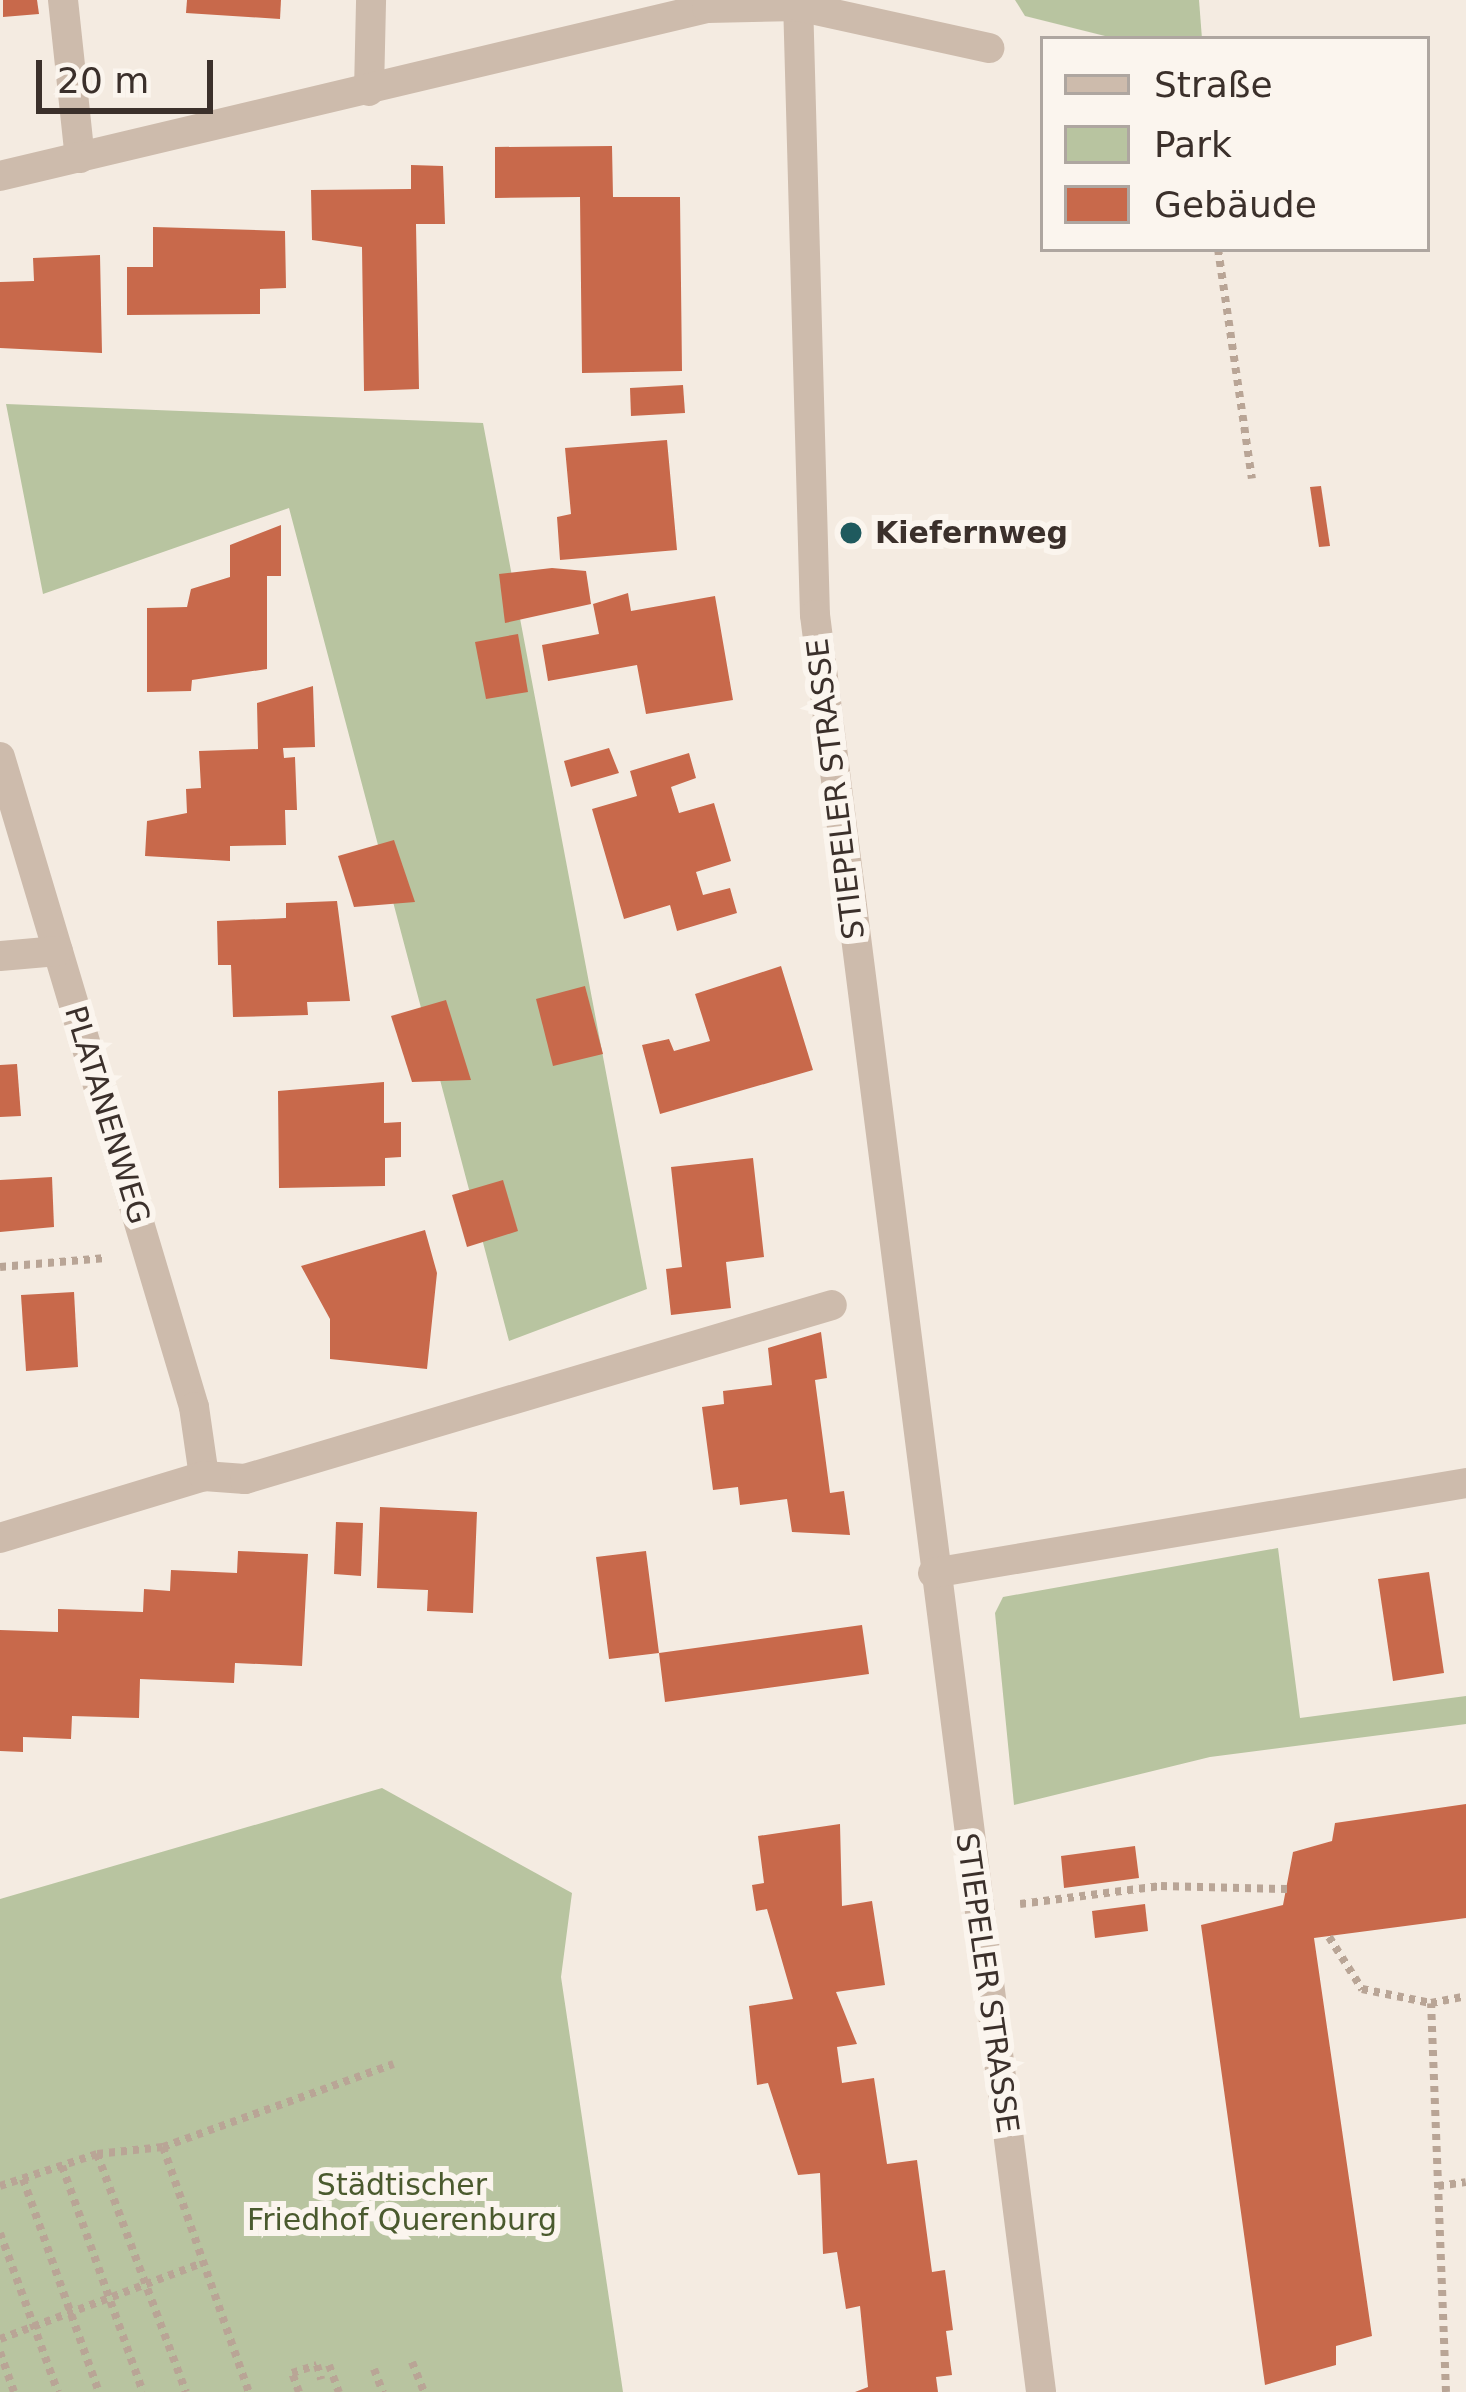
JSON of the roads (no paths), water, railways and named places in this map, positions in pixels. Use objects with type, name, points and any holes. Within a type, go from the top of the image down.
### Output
[{"type":"street","points":[[63,0],[80,158]]},
{"type":"street","points":[[369,91],[371,0]]},
{"type":"street","points":[[0,176],[706,8],[798,3],[988,48]]},
{"type":"street","name":"STIEPELER STRASSE","points":[[798,3],[814,615],[1041,2392]]},
{"type":"street","name":"PLATANENWEG","points":[[0,757],[194,1407],[204,1476]]},
{"type":"street","points":[[0,956],[58,951]]},
{"type":"street","points":[[0,1538],[204,1476],[245,1479],[832,1305]]},
{"type":"street","points":[[933,1573],[1466,1484]]},
{"type":"place","name":"Kiefernweg","points":[[851,533]]},
{"type":"park label","name":"Städtischer Friedhof Querenburg","points":[[402,2202]]}]
